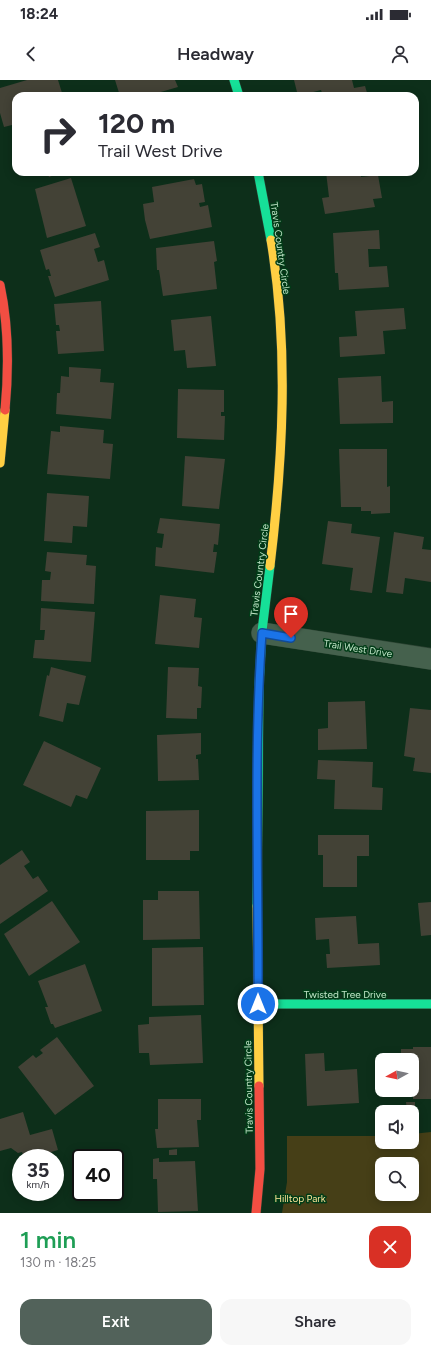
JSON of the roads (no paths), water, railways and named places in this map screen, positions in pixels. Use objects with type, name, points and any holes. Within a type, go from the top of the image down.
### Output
[{"type":"street","points":[[234,80],[238,92]]},
{"type":"street","name":"Travis Country Circle","points":[[256,1213],[260,1150],[258,1004],[258,686],[262,633],[276,517],[282,424],[282,360],[277,294],[272,247],[259,176]]},
{"type":"street","points":[[0,284],[8,335],[0,463]]},
{"type":"street","name":"Trail West Drive","points":[[262,633],[431,659]]},
{"type":"street","name":"Twisted Tree Drive","points":[[258,1004],[431,1004]]},
{"type":"park label","name":"Hilltop Park","points":[[300,1198]]}]
